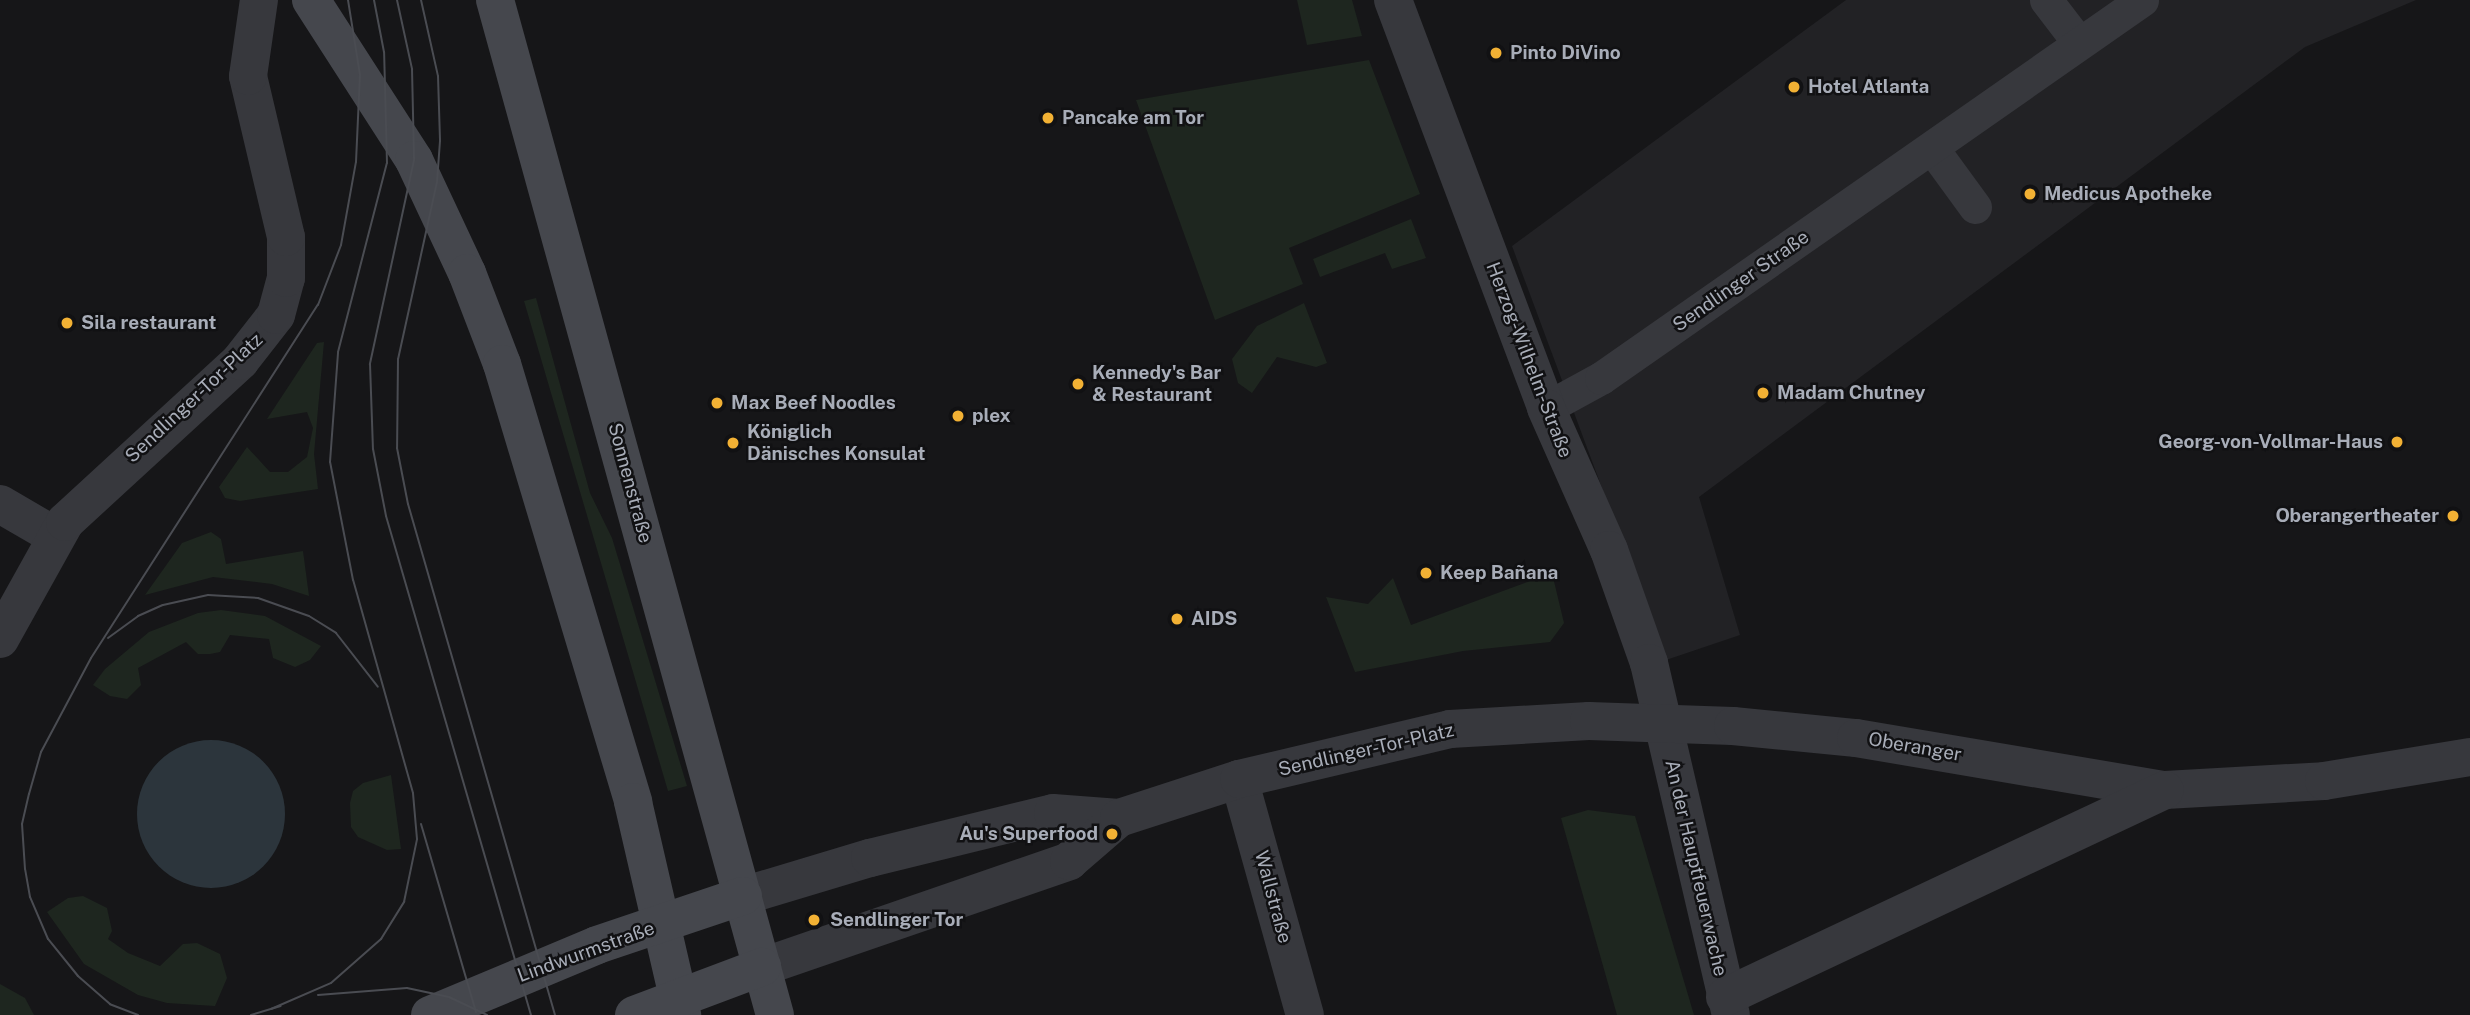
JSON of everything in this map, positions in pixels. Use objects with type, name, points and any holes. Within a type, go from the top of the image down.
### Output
[{"type":"main road","points":[[311,0],[414,160],[467,273],[502,364],[633,802],[680,1006]]},
{"type":"main road","name":"Sonnenstraße","points":[[495,0],[775,1015]]},
{"type":"main road","name":"Lindwurmstraße","points":[[430,1015],[570,956],[743,896]]},
{"type":"main road","points":[[634,1015],[680,1006],[762,967]]},
{"type":"street","name":"Sendlinger-Tor-Platz","points":[[0,639],[55,536],[83,502],[240,361],[276,315],[286,278],[286,237],[248,76],[260,0]]},
{"type":"street","name":"Herzog-Wilhelm-Straße","points":[[1393,0],[1546,408],[1609,550],[1649,663],[1663,720]]},
{"type":"street","points":[[2046,0],[2079,43]]},
{"type":"street","name":"Sendlinger Straße","points":[[1546,408],[1601,378],[2142,0]]},
{"type":"street","points":[[1932,148],[1975,207]]},
{"type":"street","points":[[0,504],[55,536]]},
{"type":"street","name":"Sendlinger-Tor-Platz","points":[[743,896],[870,858],[1053,813],[1119,818],[1239,779],[1450,729],[1663,720]]},
{"type":"street","name":"Oberanger","points":[[1663,720],[1856,737],[2165,789],[2324,781],[2470,757]]},
{"type":"street","name":"An der Hauptfeuerwache","points":[[1663,720],[1728,1006]]},
{"type":"street","name":"Wallstraße","points":[[1239,779],[1305,1015]]},
{"type":"street","name":"Oberanger","points":[[1728,1006],[2063,842],[2165,789]]},
{"type":"street","name":"Sendlinger-Tor-Platz","points":[[762,967],[1069,861],[1119,818]]},
{"type":"shaded area","points":[[1297,0],[1352,0],[1362,36],[1307,45]]},
{"type":"shaded area","points":[[1846,0],[2416,0],[2305,47],[1699,497],[1740,635],[1666,660],[1512,246]]},
{"type":"shaded area","points":[[1369,60],[1420,194],[1289,248],[1303,284],[1215,320],[1136,100]]},
{"type":"shaded area","points":[[1411,219],[1426,258],[1392,269],[1385,253],[1320,277],[1313,259]]},
{"type":"shaded area","points":[[536,298],[590,493],[612,538],[687,786],[668,791],[524,301]]},
{"type":"shaded area","points":[[1304,303],[1327,363],[1316,367],[1277,357],[1252,393],[1238,383],[1232,359],[1257,326]]},
{"type":"shaded area","points":[[324,342],[314,454],[318,489],[240,501],[225,498],[219,487],[247,447],[270,472],[288,472],[307,457],[313,428],[307,412],[267,419],[317,343]]},
{"type":"shaded area","points":[[211,532],[221,539],[226,564],[303,551],[309,596],[272,584],[213,577],[145,595],[182,543]]},
{"type":"shaded area","points":[[1552,573],[1564,623],[1550,642],[1463,651],[1355,672],[1326,597],[1368,604],[1393,578],[1411,625]]},
{"type":"shaded area","points":[[221,610],[265,616],[321,646],[310,660],[295,667],[273,658],[269,639],[230,635],[220,652],[210,654],[198,654],[186,642],[138,668],[141,685],[127,699],[110,696],[93,685],[105,669],[149,632],[198,613]]},
{"type":"shaded area","points":[[211,740],[239,746],[252,752],[263,762],[273,773],[279,786],[285,814],[279,842],[273,855],[263,866],[252,876],[239,882],[211,888],[183,882],[170,876],[159,866],[149,855],[143,842],[137,814],[143,786],[149,773],[159,762],[170,752],[183,746]]},
{"type":"shaded area","points":[[391,775],[401,849],[387,850],[358,837],[351,827],[350,803],[353,791],[363,783]]},
{"type":"shaded area","points":[[1588,810],[1635,816],[1694,1015],[1617,1015],[1561,818]]},
{"type":"shaded area","points":[[83,896],[107,908],[112,931],[108,939],[128,953],[160,966],[183,944],[197,943],[220,954],[227,978],[215,1006],[167,1003],[138,995],[84,964],[47,912],[68,898]]},
{"type":"shaded area","points":[[0,984],[25,998],[34,1015],[0,1015]]},
{"type":"tram line","points":[[138,1015],[110,1004],[78,976],[48,939],[30,897],[22,824],[41,752],[91,658],[318,305],[341,245],[356,162],[360,75],[348,0]]},
{"type":"tram line","points":[[271,1009],[331,983],[381,939],[404,902],[417,839],[413,793],[353,580],[330,462],[338,352],[387,163],[384,52],[374,0]]},
{"type":"tram line","points":[[397,0],[412,69],[414,160],[370,364],[373,449],[386,516],[531,1015]]},
{"type":"tram line","points":[[421,0],[438,76],[440,141],[437,182],[398,359],[397,448],[408,504],[555,1015]]},
{"type":"tram line","points":[[108,638],[138,616],[163,605],[208,595],[258,598],[309,616],[336,633],[378,687]]},
{"type":"tram line","points":[[421,824],[476,1012]]},
{"type":"tram line","points":[[318,995],[407,988],[449,997],[487,1015]]},
{"type":"tram line","points":[[251,1015],[281,1006]]},
{"type":"place","name":"Pinto DiVino","points":[[1496,53]]},
{"type":"place","name":"Hotel Atlanta","points":[[1794,87]]},
{"type":"place","name":"Pancake am Tor","points":[[1048,118]]},
{"type":"place","name":"Medicus Apotheke","points":[[2030,194]]},
{"type":"place","name":"Sila restaurant","points":[[67,323]]},
{"type":"place","name":"Kennedy's Bar & Restaurant","points":[[1078,384]]},
{"type":"place","name":"Madam Chutney","points":[[1763,393]]},
{"type":"place","name":"Max Beef Noodles","points":[[717,403]]},
{"type":"place","name":"plex","points":[[958,416]]},
{"type":"place","name":"Georg-von-Vollmar-Haus","points":[[2397,442]]},
{"type":"place","name":"Königlich Dänisches Konsulat","points":[[733,443]]},
{"type":"place","name":"Oberangertheater","points":[[2453,516]]},
{"type":"place","name":"Keep Bañana","points":[[1426,573]]},
{"type":"place","name":"AIDS","points":[[1177,619]]},
{"type":"place","name":"Au's Superfood","points":[[1112,834]]},
{"type":"place","name":"Sendlinger Tor","points":[[814,920]]}]
